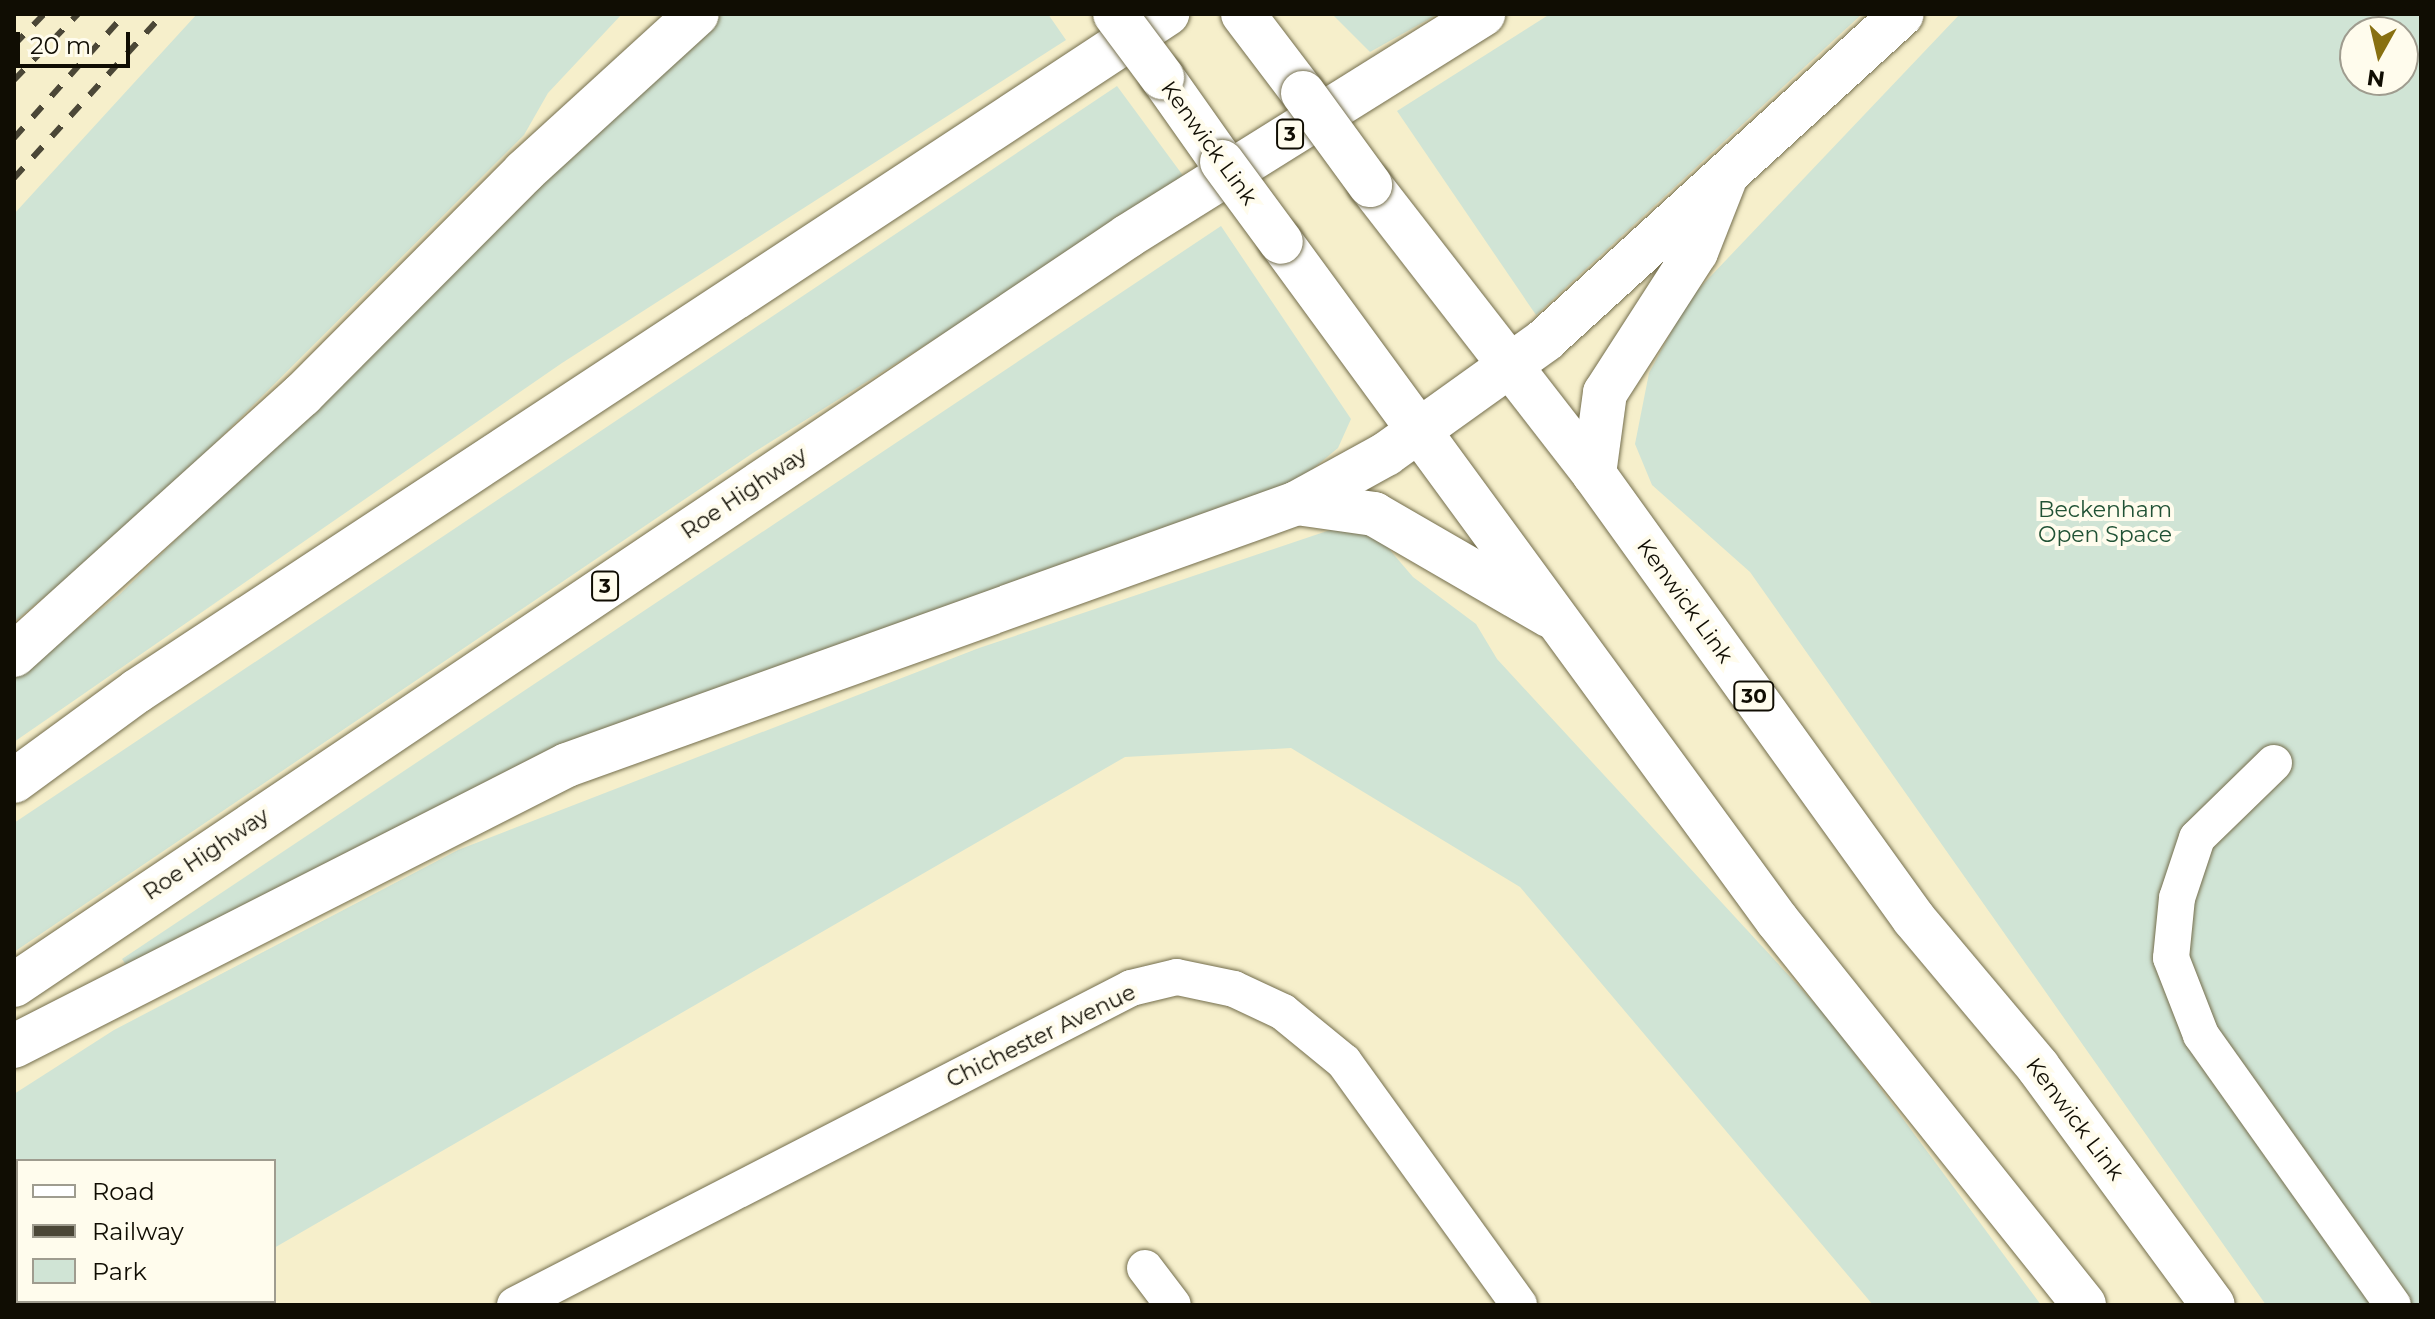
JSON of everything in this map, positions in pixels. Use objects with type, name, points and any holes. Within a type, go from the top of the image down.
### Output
[{"type":"highway","points":[[524,172],[571,96],[652,14]]},
{"type":"highway","points":[[14,655],[302,395],[524,172],[697,14]]},
{"type":"highway","name":"Kenwick Link","points":[[1115,14],[1777,920],[2084,1305]]},
{"type":"highway","points":[[14,781],[150,682],[1167,14]]},
{"type":"highway","name":"Kenwick Link","points":[[1243,14],[1508,368],[1594,474],[1914,919],[2038,1067],[2213,1305]]},
{"type":"highway","name":"Roe Highway","points":[[14,985],[1128,236],[1483,14]]},
{"type":"highway","points":[[14,1046],[567,765],[1297,503],[1418,432],[1508,368],[1902,14]]},
{"type":"highway","points":[[1594,474],[1605,393],[1696,252],[1728,171]]},
{"type":"highway","points":[[1297,503],[1374,514],[1556,619]]},
{"type":"street","points":[[2274,763],[2197,838],[2177,898],[2171,958],[2201,1035],[2393,1305]]},
{"type":"street","name":"Chichester Avenue","points":[[515,1305],[565,1294],[1131,988],[1177,977],[1234,989],[1283,1012],[1344,1062],[1519,1305]]},
{"type":"street","points":[[1145,1268],[1173,1305]]},
{"type":"green space","points":[[197,14],[622,14],[548,93],[524,135],[139,519],[14,622],[14,214]]},
{"type":"green space","points":[[718,14],[1048,14],[1066,40],[562,363],[14,742],[14,679],[119,595]]},
{"type":"green space","points":[[1332,14],[1438,14],[1370,52]]},
{"type":"green space","points":[[1550,14],[1862,14],[1536,315],[1397,111]]},
{"type":"green space","name":"Beckenham Open Space","points":[[1960,14],[2421,14],[2421,1305],[2266,1305],[1750,572],[1652,485],[1635,444],[1649,373],[1689,299]]},
{"type":"green space","points":[[1117,86],[1187,181],[753,453],[14,952],[14,823]]},
{"type":"green space","points":[[1221,226],[1351,419],[1338,448],[1298,481],[877,638],[130,971],[122,959]]},
{"type":"green space","points":[[1342,526],[1377,535],[1413,577],[1476,624],[1497,659],[1829,1019],[2041,1305],[1873,1305],[1520,887],[1291,748],[1125,757],[276,1247],[276,1159],[16,1159],[16,1303],[98,1303],[14,1305],[14,1094],[114,1030],[458,850],[979,648]]},
{"type":"railway","points":[[14,45],[44,14]]},
{"type":"railway","points":[[14,80],[78,14]]},
{"type":"railway","points":[[14,138],[125,14]]},
{"type":"railway","points":[[14,178],[163,14]]}]
